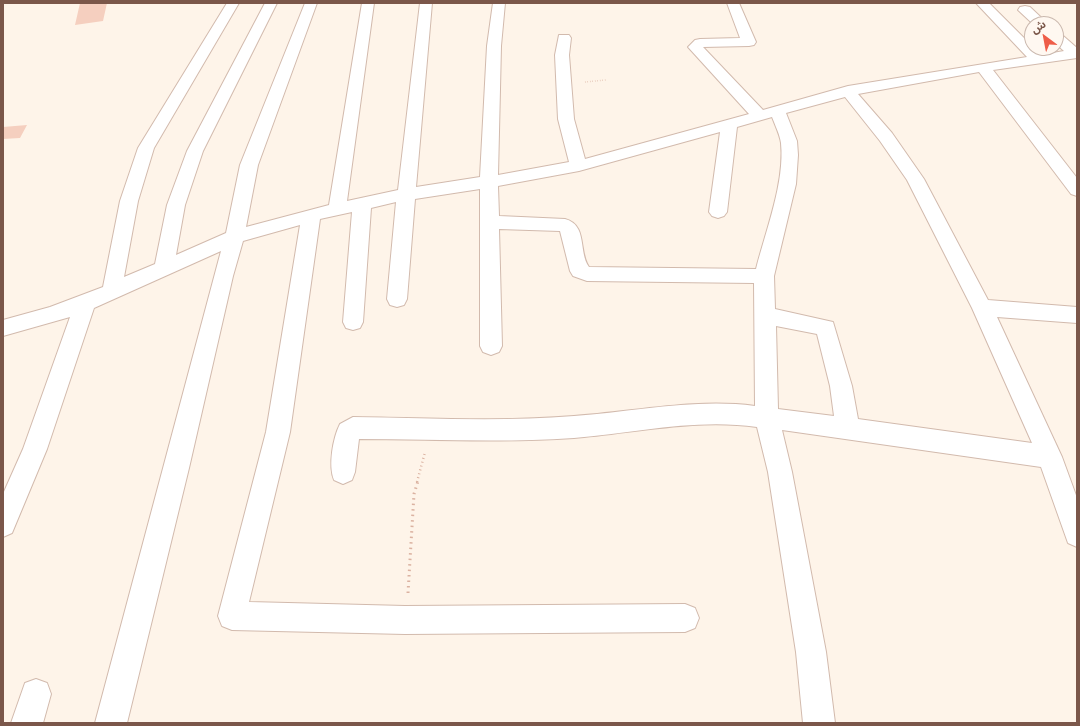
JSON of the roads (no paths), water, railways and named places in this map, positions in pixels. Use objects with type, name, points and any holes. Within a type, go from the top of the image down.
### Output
[{"type":"street","points":[[112,291],[128,203],[136,172],[146,148],[233,3]]},
{"type":"street","points":[[164,268],[176,205],[195,152],[270,3]]},
{"type":"street","points":[[111,723],[177,468],[223,276],[235,237],[249,165],[311,3]]},
{"type":"street","points":[[337,209],[368,3]]},
{"type":"street","points":[[397,299],[406,194],[426,3]]},
{"type":"street","points":[[491,346],[489,222],[494,46],[499,3]]},
{"type":"street","points":[[733,3],[749,42],[700,43],[695,47],[768,112],[789,141],[790,155],[787,184],[764,276],[767,417],[780,472],[811,652],[819,723]]},
{"type":"street","points":[[982,3],[1038,60]]},
{"type":"street","points":[[1025,10],[1032,16]]},
{"type":"street","points":[[564,38],[562,56],[566,119],[580,166]]},
{"type":"street","points":[[1064,44],[1076,54]]},
{"type":"street","points":[[3,328],[52,315],[85,303],[235,237],[311,215],[406,194],[490,182],[580,166],[768,112],[848,91],[1076,54]]},
{"type":"street","points":[[983,68],[1077,190]]},
{"type":"street","points":[[848,91],[886,137],[915,178],[982,308],[1050,458],[1077,534]]},
{"type":"street","points":[[718,212],[729,123]]},
{"type":"street","points":[[353,322],[362,203]]},
{"type":"street","points":[[311,215],[278,432],[232,614],[234,616],[405,620],[685,618]]},
{"type":"street","points":[[489,222],[565,225],[570,230],[578,267],[580,271],[587,274],[764,276]]},
{"type":"street","points":[[3,524],[35,449],[85,303]]},
{"type":"street","points":[[982,308],[1077,315]]},
{"type":"street","points":[[764,315],[826,328],[841,386],[848,428]]},
{"type":"street","points":[[343,472],[348,431],[353,428],[520,430],[574,428],[699,414],[732,413],[848,428],[1050,458]]},
{"type":"street","points":[[27,723],[36,694]]}]
